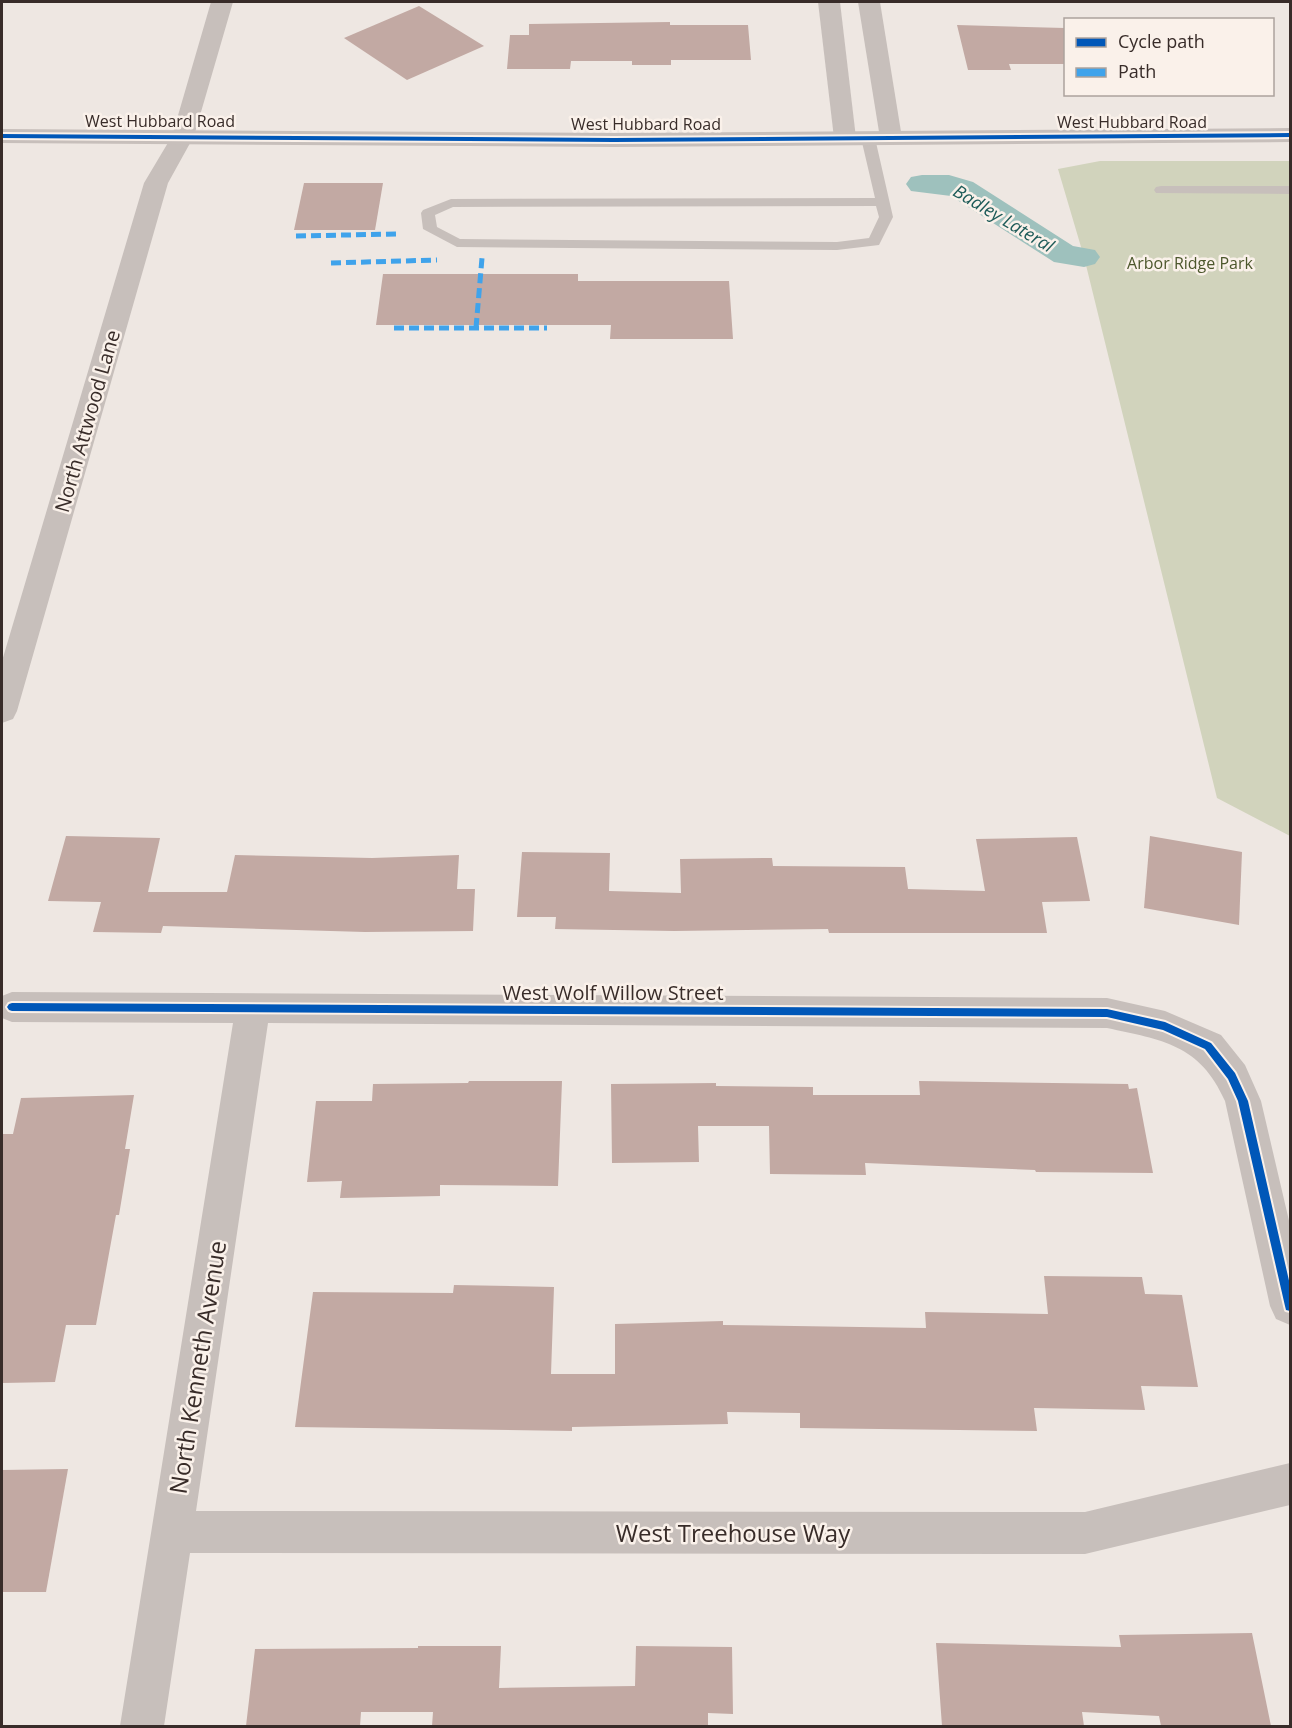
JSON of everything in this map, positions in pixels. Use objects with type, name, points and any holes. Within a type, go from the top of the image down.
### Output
[{"type":"street","name":"North Attwood Lane","points":[[2,711],[156,183],[183,136],[222,2]]},
{"type":"street","points":[[829,2],[845,138]]},
{"type":"street","points":[[869,2],[891,138]]},
{"type":"street","name":"West Hubbard Road","points":[[2,136],[614,140],[1290,135]]},
{"type":"street","name":"West Wolf Willow Street","points":[[12,1007],[1107,1013],[1165,1026],[1208,1046],[1232,1076],[1243,1101],[1290,1306]]},
{"type":"street","name":"North Kenneth Avenue","points":[[142,1726],[253,1008]]},
{"type":"street","name":"West Treehouse Way","points":[[171,1532],[1085,1533],[1290,1484]]},
{"type":"lane","points":[[868,138],[886,217],[874,242],[837,246],[457,243],[430,229],[428,213],[451,203],[882,202]]},
{"type":"lane","points":[[1161,190],[1290,190]]},
{"type":"green space","name":"Arbor Ridge Park","points":[[1100,161],[1290,161],[1290,836],[1217,798],[1084,257],[1058,169]]},
{"type":"building","points":[[419,6],[484,46],[407,80],[344,38]]},
{"type":"building","points":[[670,22],[670,25],[748,25],[751,60],[671,60],[671,65],[632,65],[632,61],[571,61],[570,69],[507,69],[510,35],[529,35],[529,24]]},
{"type":"building","points":[[957,25],[1064,28],[1064,64],[1009,64],[1011,70],[968,70]]},
{"type":"building","points":[[304,183],[383,183],[375,230],[294,230]]},
{"type":"building","points":[[383,274],[578,274],[578,281],[729,281],[733,339],[610,339],[611,325],[376,325]]},
{"type":"building","points":[[66,836],[160,838],[148,892],[227,892],[235,855],[372,858],[459,855],[457,889],[475,889],[473,931],[365,932],[163,926],[161,933],[93,932],[101,902],[48,901]]},
{"type":"building","points":[[1150,836],[1242,852],[1239,925],[1144,908]]},
{"type":"building","points":[[1077,837],[1090,901],[1042,902],[1047,933],[829,933],[828,929],[674,931],[555,929],[556,917],[517,917],[522,852],[610,853],[609,891],[681,893],[680,859],[772,858],[773,866],[905,867],[908,889],[985,891],[976,839]]},
{"type":"building","points":[[469,1081],[562,1081],[558,1186],[440,1185],[440,1196],[340,1198],[342,1181],[307,1182],[316,1101],[372,1101],[373,1084],[468,1083]]},
{"type":"building","points":[[919,1081],[1128,1084],[1129,1089],[1137,1088],[1153,1173],[1036,1172],[1035,1170],[865,1163],[866,1175],[770,1174],[769,1126],[698,1126],[699,1162],[612,1163],[611,1084],[716,1083],[716,1086],[813,1087],[813,1095],[920,1095]]},
{"type":"building","points":[[134,1095],[125,1149],[130,1149],[96,1325],[66,1325],[55,1382],[2,1383],[2,1134],[13,1134],[21,1098]]},
{"type":"building","points":[[1044,1276],[1142,1277],[1145,1294],[1182,1295],[1198,1387],[1141,1386],[1145,1410],[1034,1408],[1037,1431],[800,1428],[800,1413],[727,1412],[728,1424],[572,1427],[572,1431],[295,1427],[313,1292],[453,1293],[454,1285],[554,1287],[551,1374],[615,1374],[615,1324],[723,1321],[723,1325],[926,1328],[925,1312],[1048,1314]]},
{"type":"building","points":[[68,1469],[46,1592],[2,1592],[2,1470]]},
{"type":"building","points":[[1252,1633],[1271,1726],[1161,1726],[1159,1716],[1082,1712],[1084,1726],[942,1726],[936,1643],[1121,1647],[1119,1635]]},
{"type":"building","points":[[418,1646],[501,1646],[499,1688],[635,1686],[636,1646],[732,1647],[733,1714],[708,1713],[708,1726],[432,1726],[433,1712],[361,1712],[360,1726],[246,1726],[255,1649],[418,1648]]},
{"type":"waterway","name":"Badley Lateral","points":[[922,184],[949,184],[962,189],[1065,255],[1084,257]]},
{"type":"marked path","points":[[296,236],[397,234]]},
{"type":"marked path","points":[[476,328],[482,258]]},
{"type":"marked path","points":[[331,263],[437,260]]},
{"type":"marked path","points":[[394,328],[547,328]]},
{"type":"cycle path","points":[[2,136],[614,140],[1290,135]]},
{"type":"cycle path","points":[[12,1007],[1107,1013],[1165,1026],[1208,1046],[1232,1076],[1243,1101],[1290,1306]]}]
